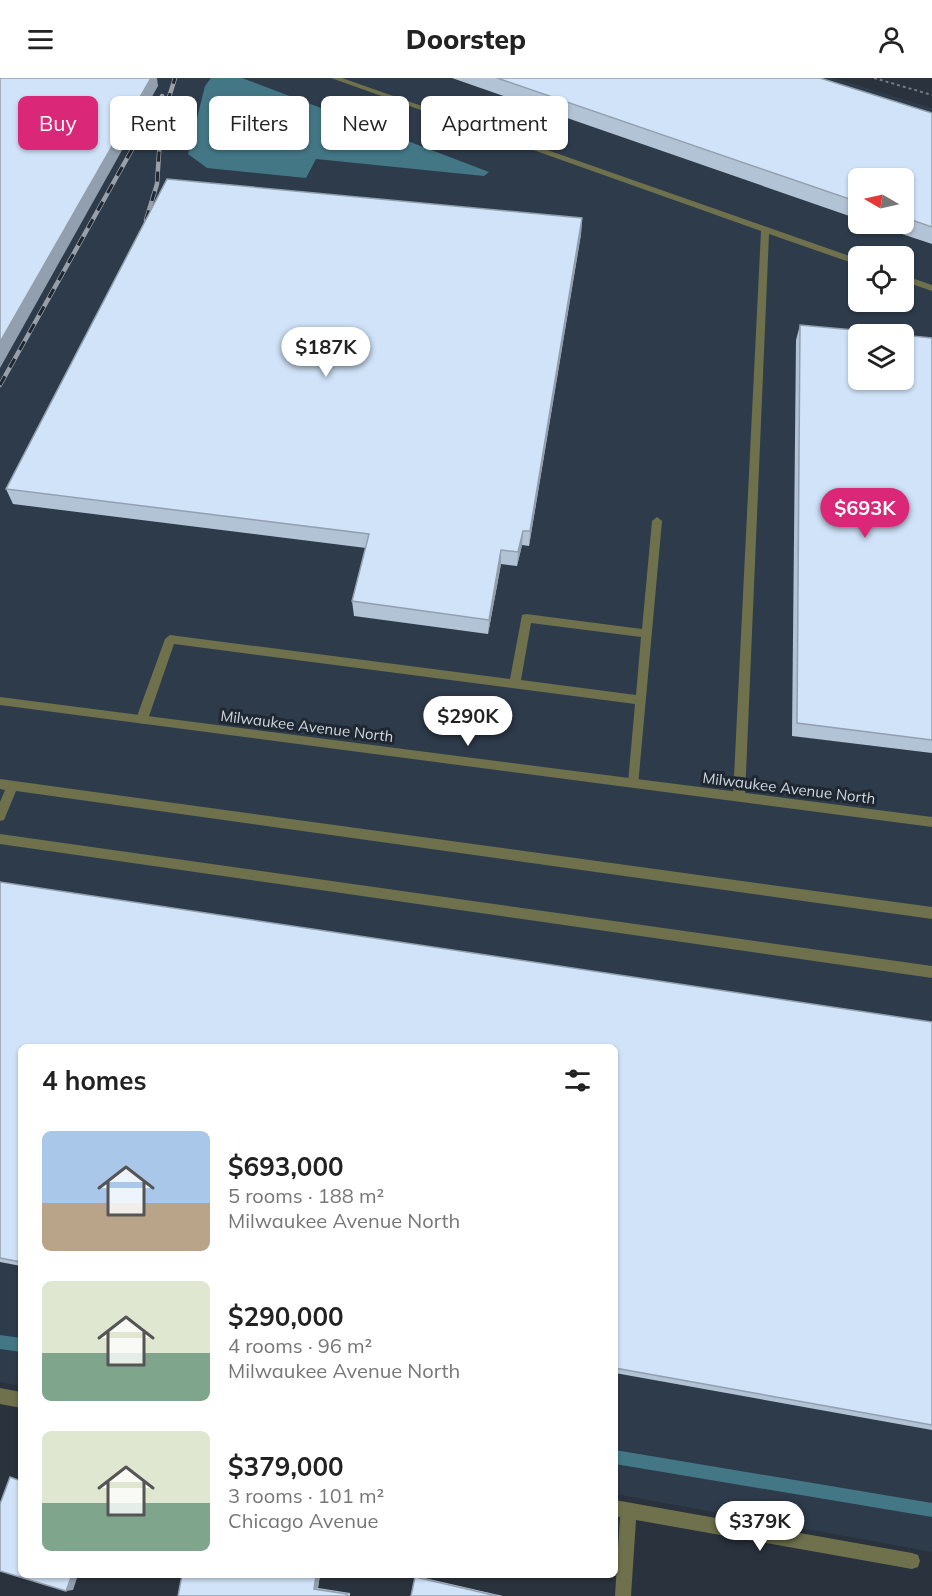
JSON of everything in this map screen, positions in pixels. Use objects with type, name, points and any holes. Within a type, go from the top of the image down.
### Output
[{"type":"street","points":[[336,78],[848,259]]},
{"type":"street","points":[[739,797],[765,230]]},
{"type":"street","points":[[914,282],[932,288]]},
{"type":"street","points":[[634,783],[657,521]]},
{"type":"street","points":[[515,683],[526,618],[647,634]]},
{"type":"street","points":[[142,720],[170,639],[641,700]]},
{"type":"street","name":"Milwaukee Avenue North","points":[[0,701],[932,822]]},
{"type":"street","points":[[0,816],[6,784],[932,914]]},
{"type":"street","points":[[0,839],[932,972]]},
{"type":"street","points":[[0,1396],[18,1399]]},
{"type":"street","points":[[623,1596],[621,1509],[912,1561]]},
{"type":"path","points":[[874,78],[932,95]]},
{"type":"shaded area","points":[[0,78],[834,78],[932,108],[932,1552],[618,1495],[618,1044],[18,1044],[18,1385],[0,1382]]},
{"type":"shaded area","points":[[211,78],[242,78],[289,96],[209,96],[209,150],[309,150],[309,103],[321,108],[321,150],[409,150],[409,142],[421,146],[421,150],[431,150],[489,172],[484,176],[316,159],[306,178],[207,168],[188,154],[189,150],[197,150],[197,118],[205,86]]},
{"type":"building","points":[[0,78],[151,78],[141,96],[110,96],[110,150],[0,342]]},
{"type":"building","points":[[497,78],[820,78],[932,113],[932,227],[914,221],[914,168],[848,168],[848,199],[568,102],[568,96],[549,96]]},
{"type":"building","points":[[167,179],[582,218],[530,531],[523,531],[518,552],[501,550],[489,620],[352,601],[369,534],[6,489]]},
{"type":"building","points":[[800,325],[848,329],[848,390],[914,390],[914,336],[932,338],[932,740],[797,723]]},
{"type":"building","points":[[0,882],[932,1022],[932,1425],[618,1369],[618,1044],[18,1044],[18,1261],[0,1258]]},
{"type":"building","points":[[10,1477],[18,1480],[18,1576],[0,1571],[0,1504]]},
{"type":"building","points":[[23,1578],[71,1578],[66,1591]]},
{"type":"building","points":[[181,1578],[316,1578],[314,1589],[347,1594],[347,1596],[178,1596]]},
{"type":"building","points":[[415,1578],[419,1578],[497,1596],[411,1596]]},
{"type":"waterway","points":[[0,1342],[18,1345]]},
{"type":"waterway","points":[[618,1458],[932,1510]]},
{"type":"railway","points":[[146,220],[157,184],[161,123],[175,78]]},
{"type":"railway","points":[[0,385],[132,150]]}]
